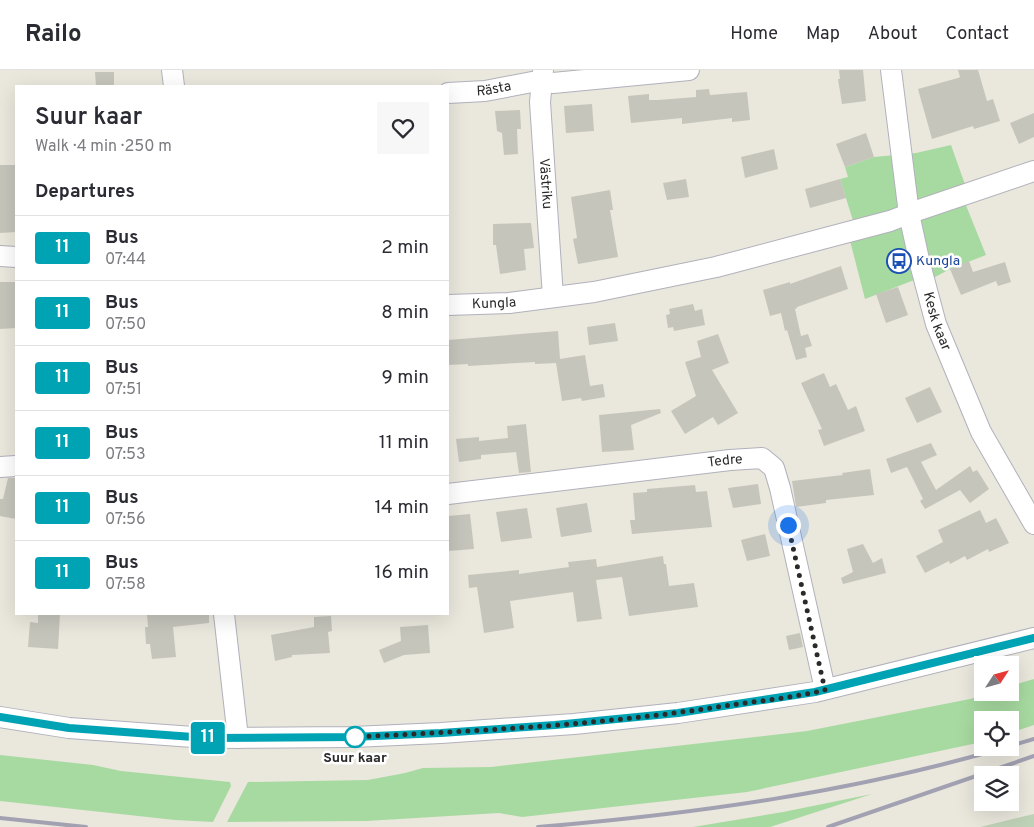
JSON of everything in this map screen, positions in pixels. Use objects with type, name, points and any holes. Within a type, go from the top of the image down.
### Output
[{"type":"street","points":[[172,70],[174,85]]},
{"type":"street","name":"Rästa","points":[[449,93],[485,91],[532,82],[542,76],[552,83],[688,70]]},
{"type":"street","name":"Kesk kaar","points":[[891,70],[909,214],[936,324],[981,432],[1034,524]]},
{"type":"street","name":"Västriku","points":[[542,76],[540,102],[552,297]]},
{"type":"street","name":"Kungla","points":[[449,306],[509,303],[594,292],[716,267],[890,222],[1034,171]]},
{"type":"street","points":[[0,256],[15,257]]},
{"type":"street","name":"Tedre","points":[[449,494],[730,460],[762,458],[774,468],[780,488],[825,690]]},
{"type":"street","points":[[0,467],[15,466]]},
{"type":"street","points":[[224,615],[238,738]]},
{"type":"street","points":[[0,716],[69,728],[207,738],[353,737],[574,724],[678,713],[825,690],[1034,638]]},
{"type":"green space","points":[[951,145],[967,190],[961,193],[986,255],[950,269],[924,283],[922,277],[865,299],[847,229],[855,227],[840,179],[848,177],[845,167],[874,157],[916,153]]},
{"type":"green space","points":[[1034,679],[1034,725],[1019,730],[1019,711],[974,711],[974,744],[747,792],[522,817],[499,813],[366,821],[227,822],[248,782],[368,780],[423,768],[491,767],[807,731],[974,698],[974,701],[1019,701],[1019,683]]},
{"type":"green space","points":[[0,755],[93,765],[121,771],[230,782],[231,786],[213,822],[175,820],[0,801]]},
{"type":"green space","points":[[872,794],[770,827],[693,827],[783,812]]},
{"type":"green space","points":[[1034,814],[1034,827],[980,827]]},
{"type":"building","points":[[839,70],[863,70],[866,101],[842,104],[838,79],[840,79]]},
{"type":"building","points":[[958,70],[978,70],[987,101],[993,99],[1000,121],[974,129],[973,126],[932,139],[918,89],[958,78],[960,77]]},
{"type":"building","points":[[95,72],[114,72],[114,85],[96,85]]},
{"type":"building","points":[[709,89],[710,95],[747,92],[750,120],[732,122],[732,118],[682,124],[682,118],[631,123],[628,96],[649,94],[649,100],[696,97],[696,90]]},
{"type":"building","points":[[592,104],[594,131],[566,133],[564,106]]},
{"type":"building","points":[[520,110],[521,129],[517,129],[518,154],[504,155],[502,133],[497,131],[495,111]]},
{"type":"building","points":[[1034,113],[1034,137],[1019,144],[1010,123]]},
{"type":"building","points":[[866,133],[874,157],[845,167],[836,144]]},
{"type":"building","points":[[774,149],[778,169],[745,178],[741,157]]},
{"type":"building","points":[[0,165],[15,165],[15,232],[0,233]]},
{"type":"building","points":[[686,179],[689,197],[667,200],[663,183]]},
{"type":"building","points":[[840,179],[846,198],[810,208],[805,189]]},
{"type":"building","points":[[610,190],[613,210],[610,210],[618,257],[578,264],[573,239],[577,238],[571,197]]},
{"type":"building","points":[[531,223],[534,248],[524,249],[526,270],[500,274],[496,245],[493,245],[493,224]]},
{"type":"building","points":[[969,261],[973,272],[1005,262],[1011,282],[998,286],[996,281],[961,295],[950,269]]},
{"type":"building","points":[[841,266],[848,289],[795,309],[801,336],[808,334],[812,346],[805,348],[807,357],[796,360],[787,330],[785,331],[781,313],[770,316],[763,290],[790,282],[790,284]]},
{"type":"building","points":[[0,282],[15,282],[15,328],[0,329]]},
{"type":"building","points":[[898,287],[908,315],[886,323],[876,294]]},
{"type":"building","points":[[693,304],[695,311],[702,309],[705,325],[674,331],[673,327],[668,328],[666,315],[670,314],[669,309]]},
{"type":"building","points":[[615,323],[618,341],[589,345],[587,327]]},
{"type":"building","points":[[558,331],[560,359],[585,355],[590,386],[603,384],[605,397],[582,401],[581,398],[562,401],[556,363],[449,365],[449,340]]},
{"type":"building","points":[[718,334],[729,363],[712,370],[738,413],[718,425],[713,417],[685,434],[671,411],[696,396],[685,362],[701,357],[697,341]]},
{"type":"building","points":[[824,373],[830,387],[836,384],[848,410],[856,406],[865,431],[824,446],[818,430],[822,429],[801,383]]},
{"type":"building","points":[[930,387],[942,412],[917,423],[905,398]]},
{"type":"building","points":[[660,409],[661,413],[631,425],[634,450],[602,452],[599,415]]},
{"type":"building","points":[[526,424],[531,472],[519,473],[516,452],[481,455],[481,459],[459,462],[456,439],[479,437],[479,441],[508,438],[507,426]]},
{"type":"building","points":[[931,443],[937,455],[921,462],[936,490],[970,466],[973,472],[977,470],[989,489],[970,503],[960,490],[925,509],[920,501],[923,499],[907,467],[891,473],[886,459]]},
{"type":"building","points":[[870,469],[874,495],[826,500],[826,503],[796,507],[792,481],[843,475],[842,473]]},
{"type":"building","points":[[8,478],[15,478],[15,519],[0,516],[0,499],[3,499]]},
{"type":"building","points":[[758,484],[761,504],[733,508],[728,488]]},
{"type":"building","points":[[695,485],[696,492],[707,491],[712,527],[632,534],[630,520],[635,520],[633,493],[647,492],[647,489]]},
{"type":"building","points":[[587,503],[592,532],[561,537],[556,508]]},
{"type":"building","points":[[527,508],[532,538],[501,542],[496,512]]},
{"type":"building","points":[[980,510],[986,523],[996,518],[1009,543],[989,552],[988,549],[967,560],[965,556],[950,564],[949,561],[925,573],[916,556],[943,542],[938,530]]},
{"type":"building","points":[[470,514],[474,549],[449,551],[449,516]]},
{"type":"building","points":[[765,534],[770,556],[747,561],[741,540]]},
{"type":"building","points":[[863,544],[873,563],[882,558],[886,573],[843,584],[841,578],[853,572],[847,549]]},
{"type":"building","points":[[663,556],[669,586],[694,583],[698,607],[629,616],[622,577],[596,580],[602,619],[577,622],[573,592],[510,601],[514,628],[484,633],[477,587],[469,588],[468,575],[519,570],[519,574],[569,567],[568,562],[596,559],[597,567]]},
{"type":"building","points":[[38,615],[60,615],[58,649],[28,647],[30,622],[38,623]]},
{"type":"building","points":[[147,615],[209,615],[209,623],[173,627],[176,657],[152,659],[150,644],[146,644],[145,627],[148,627]]},
{"type":"building","points":[[331,616],[332,631],[328,632],[330,653],[292,655],[292,657],[275,661],[271,635],[314,627],[314,617]]},
{"type":"building","points":[[428,625],[430,653],[404,655],[384,663],[379,650],[401,641],[400,627]]},
{"type":"building","points":[[800,633],[803,647],[789,650],[786,636]]},
{"type":"railway","points":[[1019,743],[1034,739]]},
{"type":"railway","points":[[538,827],[597,822],[773,799],[889,777],[974,756]]},
{"type":"railway","points":[[828,827],[1034,756]]},
{"type":"railway","points":[[0,818],[86,827]]},
{"type":"bus line","name":"11","points":[[0,717],[69,728],[207,738],[353,737],[555,725],[678,713],[815,692],[1034,638]]},
{"type":"place","name":"Kungla","points":[[899,261]]},
{"type":"place","name":"Suur kaar","points":[[355,737]]},
{"type":"route","points":[[355,737],[353,737],[555,725],[678,713],[825,690],[788,525]]}]
